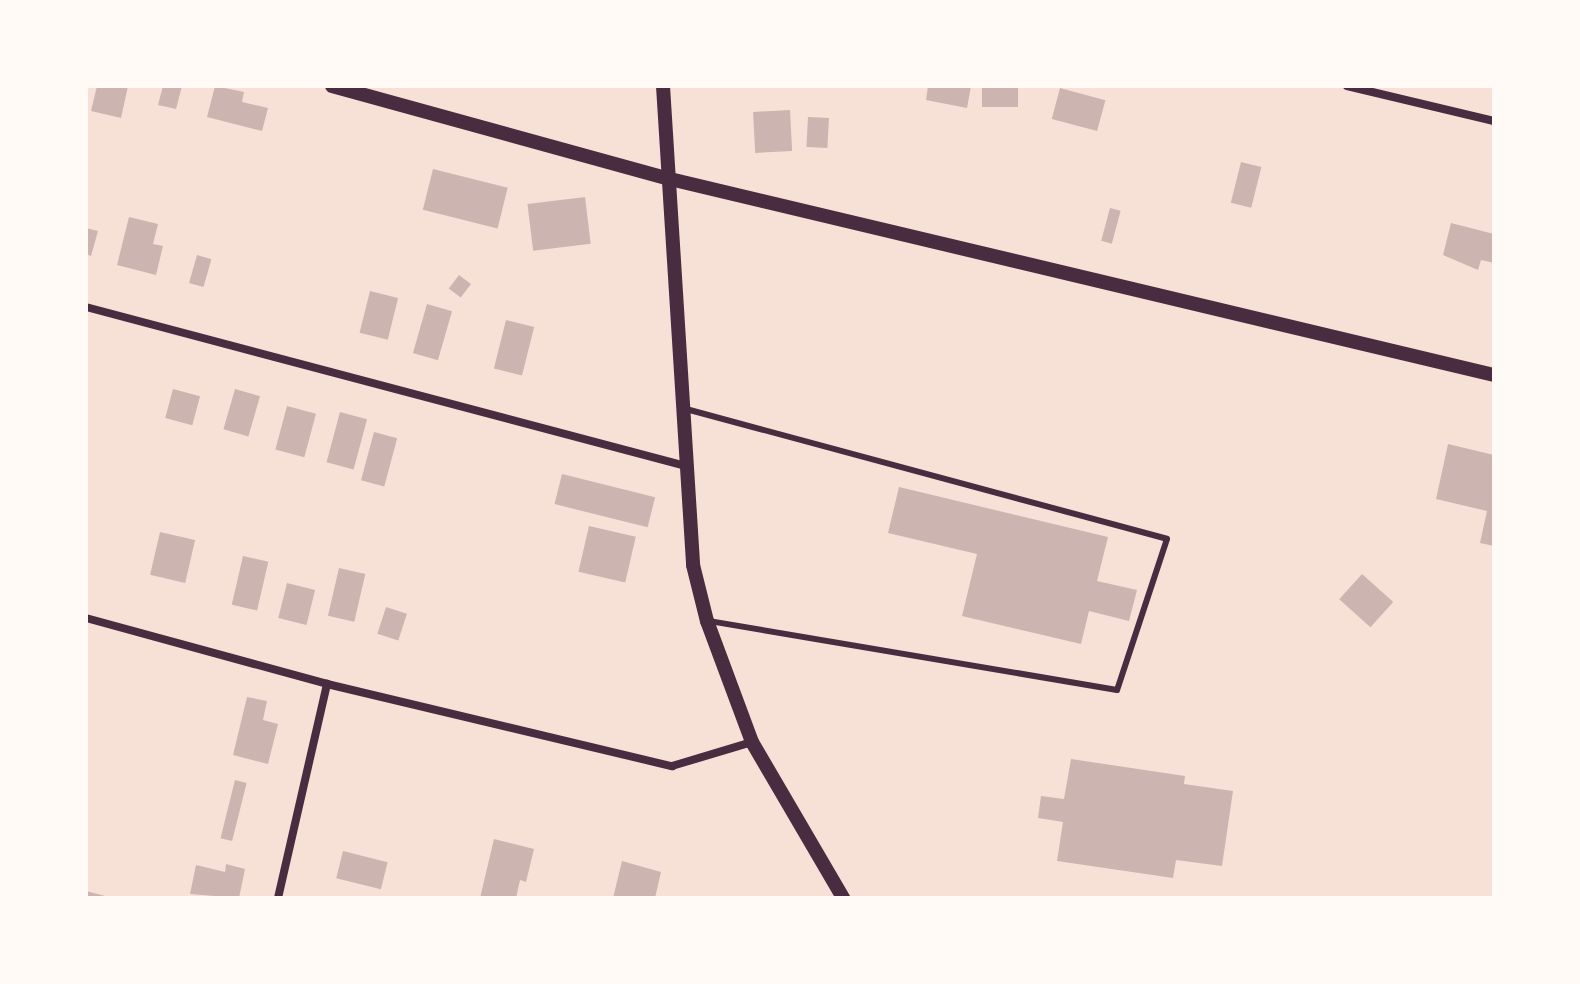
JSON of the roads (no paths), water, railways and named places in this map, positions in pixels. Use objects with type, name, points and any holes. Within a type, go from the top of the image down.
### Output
[{"type":"street","points":[[332,86],[670,179],[1494,375]]},
{"type":"street","points":[[663,86],[686,409],[686,466],[693,565],[707,621],[752,742],[843,898]]},
{"type":"street","points":[[1347,86],[1494,121]]},
{"type":"street","points":[[86,307],[686,466]]},
{"type":"street","points":[[86,618],[327,684],[672,766],[752,742]]},
{"type":"street","points":[[278,898],[327,684]]},
{"type":"lane","points":[[686,409],[1167,539],[1117,690],[707,621]]}]
